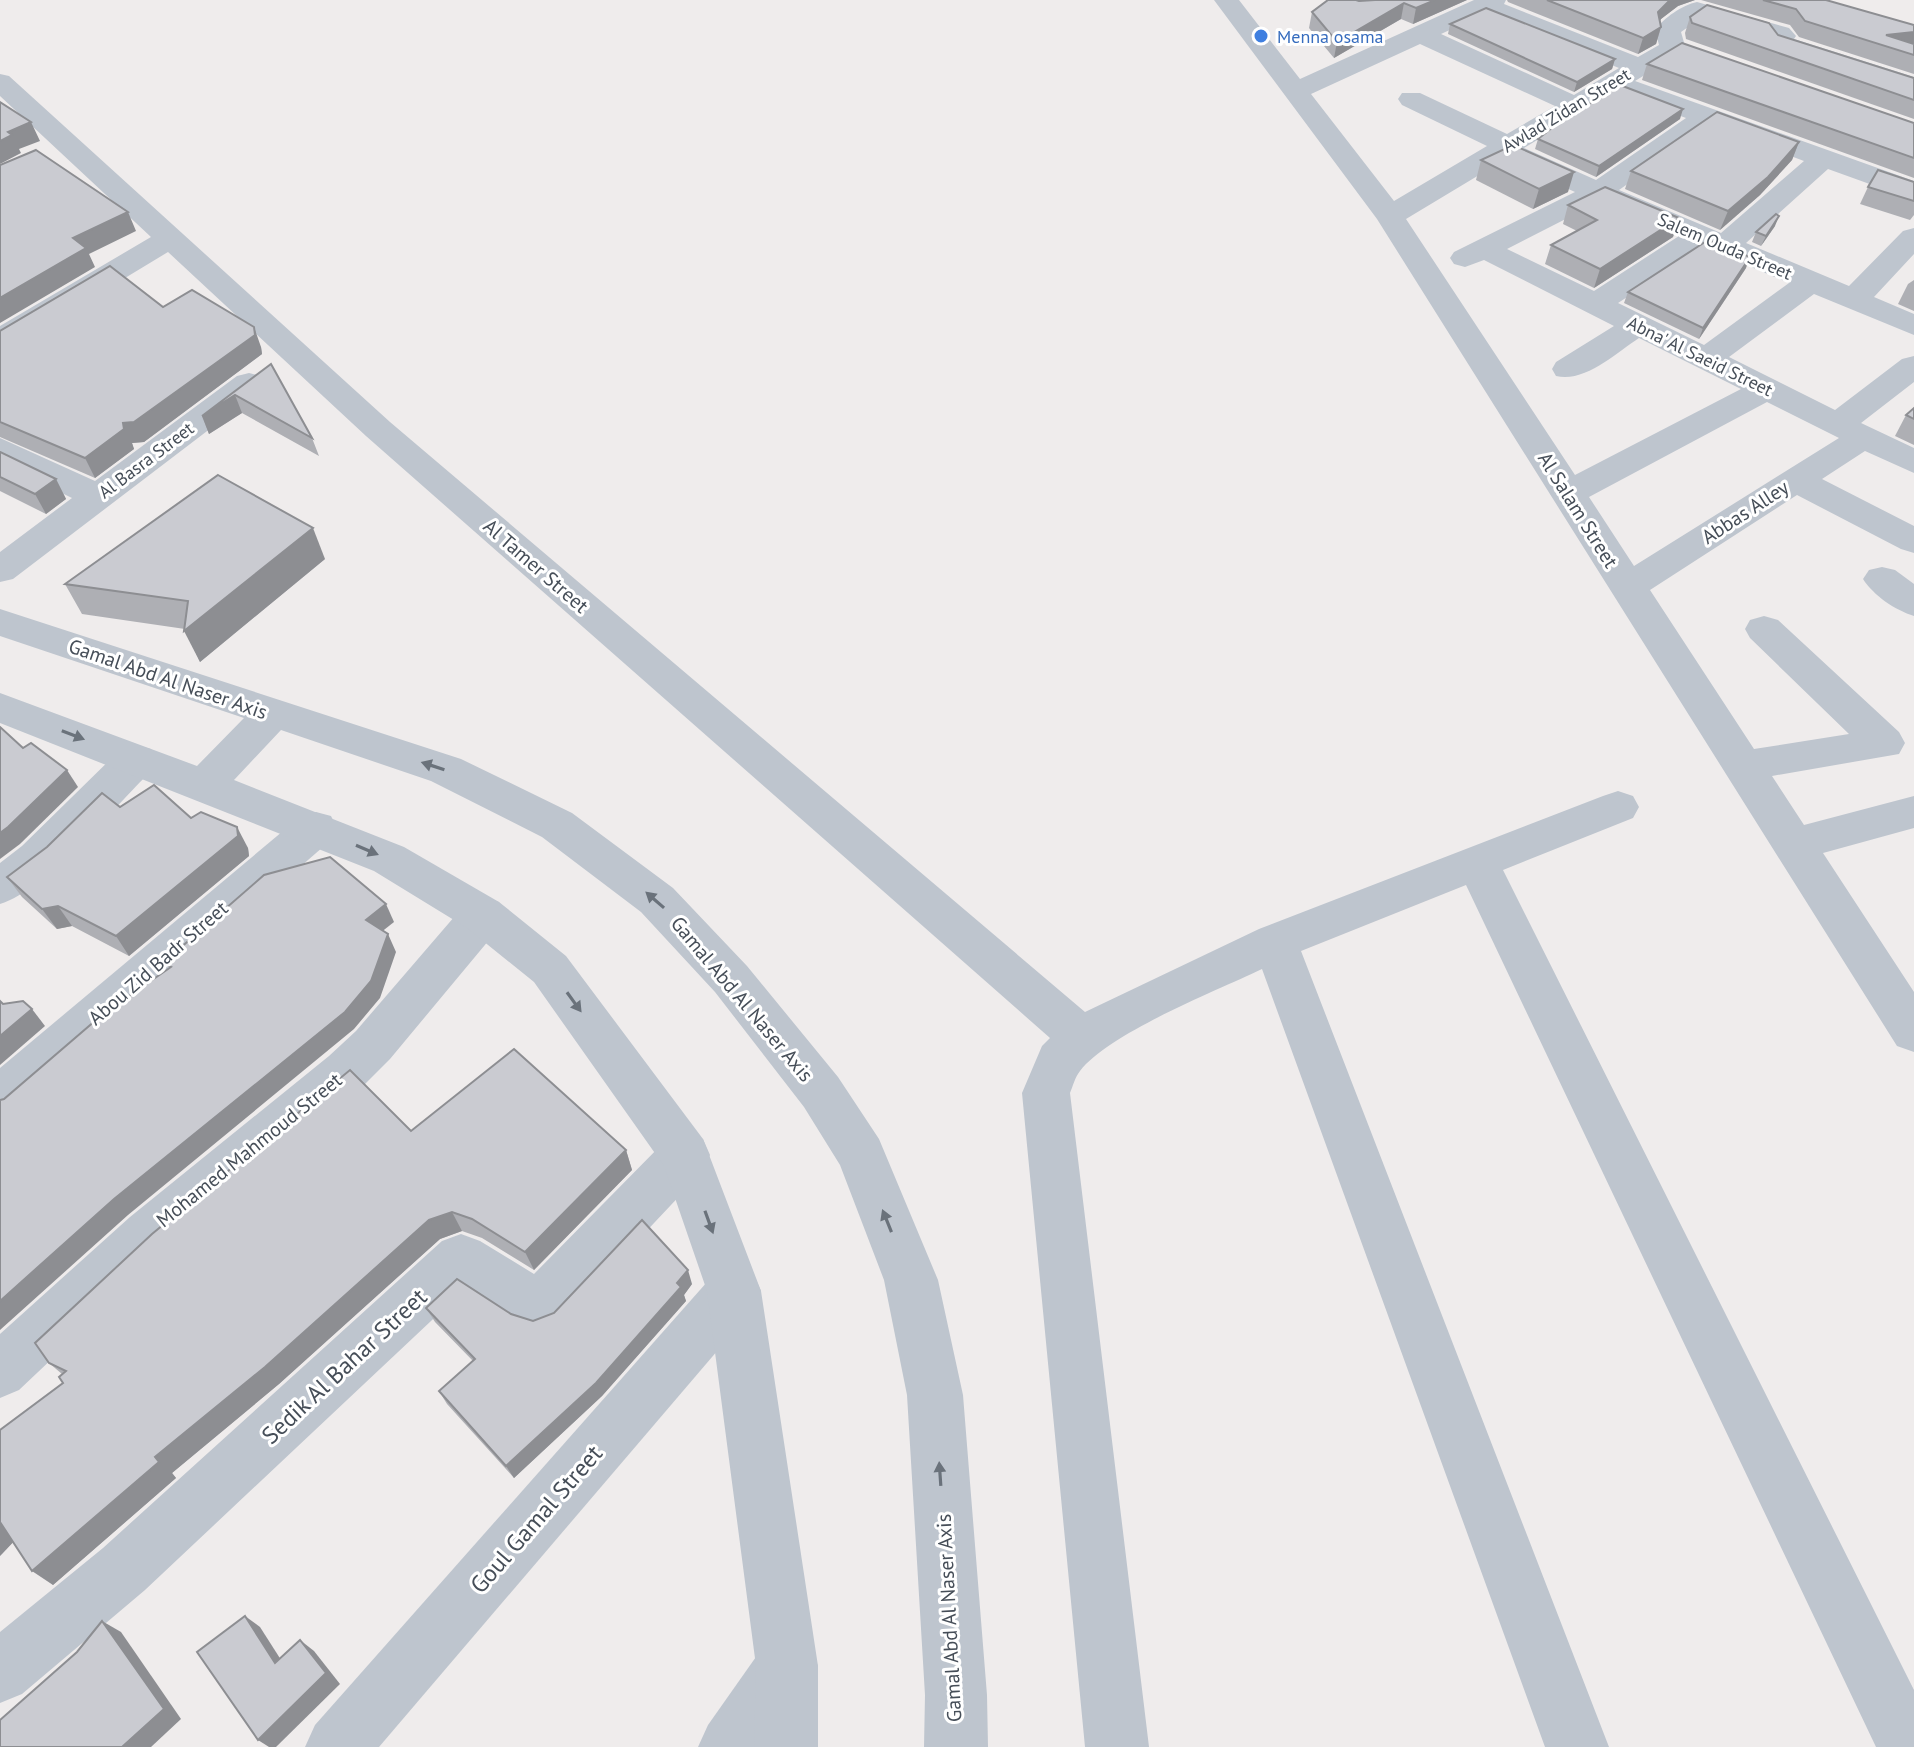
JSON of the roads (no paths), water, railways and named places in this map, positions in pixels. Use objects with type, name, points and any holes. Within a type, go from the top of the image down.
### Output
[{"type":"street","name":"Al Salam Street","points":[[1226,0],[1390,216],[1569,493],[1626,588],[1914,1032]]},
{"type":"street","points":[[1294,92],[1489,2],[1639,67]]},
{"type":"street","points":[[1701,56],[1672,46],[1668,30],[1695,9],[1733,8],[1780,33],[1782,43],[1914,86]]},
{"type":"street","points":[[1420,34],[1575,105]]},
{"type":"street","name":"Awlad Zidan Street","points":[[1390,216],[1672,46]]},
{"type":"street","name":"Al Tamer Street","points":[[0,82],[53,150],[170,238],[378,429],[1082,1038]]},
{"type":"street","points":[[1613,82],[1914,191]]},
{"type":"street","name":"Salem Ouda Street","points":[[1411,99],[1489,134],[1520,158],[1914,325]]},
{"type":"street","points":[[1427,272],[1486,250],[1597,192],[1707,116]]},
{"type":"street","points":[[1595,304],[1712,241],[1824,158]]},
{"type":"street","points":[[1853,300],[1914,237]]},
{"type":"street","points":[[0,340],[170,238]]},
{"type":"street","name":"Abna' Al Saeid Street","points":[[1486,250],[1914,462]]},
{"type":"street","points":[[1706,359],[1810,282]]},
{"type":"street","points":[[1568,369],[1638,325]]},
{"type":"street","name":"Al Basra Street","points":[[0,570],[292,351]]},
{"type":"street","name":"Abbas Alley","points":[[1626,588],[1795,480],[1851,431],[1914,366]]},
{"type":"street","points":[[1569,493],[1766,389]]},
{"type":"street","points":[[0,449],[96,496]]},
{"type":"street","points":[[1795,480],[1914,541]]},
{"type":"street","points":[[1882,579],[1914,603]]},
{"type":"street","name":"Gamal Abd Al Naser Axis","points":[[0,622],[271,715],[446,770],[557,825],[657,900],[731,979],[821,1092],[861,1155],[914,1295],[935,1395],[956,1695],[956,1747]]},
{"type":"street","points":[[1742,766],[1884,743],[1764,629]]},
{"type":"street","points":[[0,707],[389,859],[483,915],[550,969],[685,1155],[734,1291],[787,1666],[786,1747]]},
{"type":"street","points":[[204,785],[271,715]]},
{"type":"street","points":[[0,887],[37,858],[136,760]]},
{"type":"street","points":[[1117,1747],[1046,1093],[1059,1060],[1082,1038],[1164,994],[1275,942],[1618,807]]},
{"type":"street","points":[[1793,845],[1914,812]]},
{"type":"street","name":"Abou Zid Badr Street","points":[[0,1098],[316,828]]},
{"type":"street","points":[[1477,862],[1909,1747]]},
{"type":"street","name":"Mohamed Mahmoud Street","points":[[0,1371],[148,1234],[346,1071],[373,1045],[483,915]]},
{"type":"street","points":[[1275,942],[1577,1747]]},
{"type":"street","name":"Sedik Al Bahar Street","points":[[0,1672],[124,1569],[461,1258],[539,1307],[685,1155]]},
{"type":"street","name":"Goul Gamal Street","points":[[337,1747],[734,1291]]},
{"type":"street","points":[[730,1747],[787,1666]]},
{"type":"place","name":"Menna osama","points":[[1261,36]]}]
